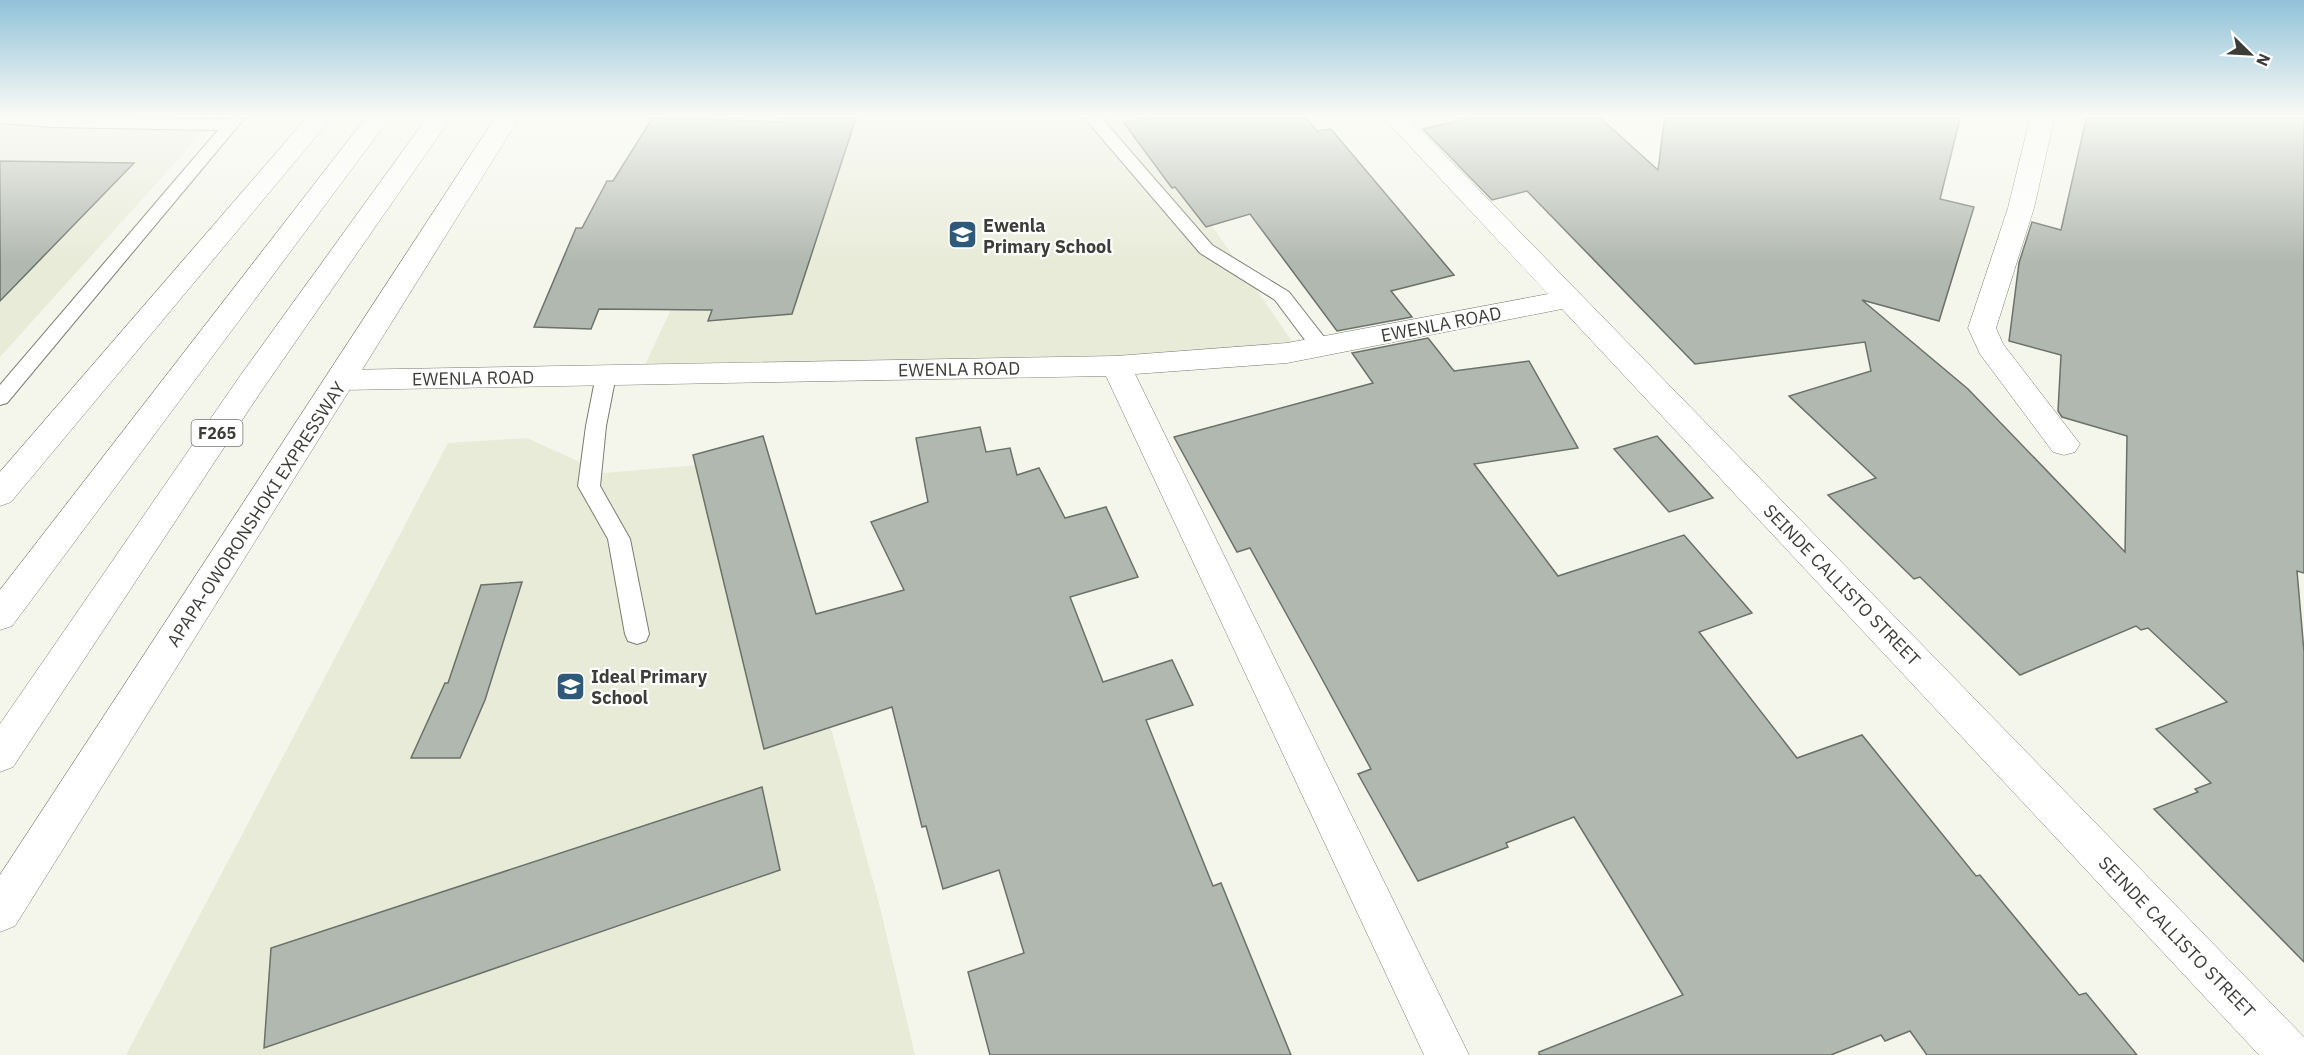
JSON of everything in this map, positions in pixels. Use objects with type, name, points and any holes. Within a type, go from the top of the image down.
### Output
[{"type":"main road","points":[[0,494],[280,164]]},
{"type":"main road","points":[[0,616],[343,164]]},
{"type":"main road","name":"F265","points":[[0,755],[251,382],[406,164]]},
{"type":"main road","name":"APAPA-OWORONSHOKI EXPRESSWAY","points":[[0,912],[478,164]]},
{"type":"main road","name":"SEINDE CALLISTO STREET","points":[[1440,164],[2290,1055]]},
{"type":"main road","points":[[2031,164],[2021,208],[1982,328],[1990,347],[2064,444]]},
{"type":"main road","name":"EWENLA ROAD","points":[[342,380],[1116,366],[1287,353],[1570,299]]},
{"type":"main road","points":[[1116,366],[1447,1055]]},
{"type":"lane","points":[[0,398],[198,164]]},
{"type":"lane","points":[[1133,164],[1206,249],[1282,296],[1321,347]]},
{"type":"lane","points":[[606,375],[596,426],[589,486],[619,539],[638,634]]},
{"type":"shaded area","points":[[0,164],[174,164],[0,357]]},
{"type":"shaded area","name":"Ewenla Primary School","points":[[739,164],[1169,164],[1301,354],[636,384]]},
{"type":"shaded area","name":"Ideal Primary School","points":[[527,438],[604,473],[757,460],[878,899],[915,1055],[126,1055],[448,443]]},
{"type":"building","points":[[0,164],[133,164],[0,301]]},
{"type":"building","points":[[623,164],[841,164],[792,314],[708,321],[712,310],[599,309],[591,329],[534,327],[576,228],[582,228],[607,181],[613,181]]},
{"type":"building","points":[[1154,164],[1361,164],[1454,275],[1391,291],[1412,317],[1337,331],[1250,214],[1206,227],[1175,187],[1172,188]]},
{"type":"building","points":[[1457,164],[1652,164],[1658,170],[1659,164],[1949,164],[1940,199],[1974,207],[1939,321],[1862,300],[1968,389],[2125,552],[2127,436],[2062,417],[2058,411],[2061,355],[2009,341],[2019,263],[2032,222],[2061,230],[2076,164],[2304,164],[2304,573],[2297,571],[2304,652],[2304,962],[2154,809],[2198,792],[2195,789],[2211,783],[2156,729],[2227,702],[2148,628],[2141,630],[2136,626],[2020,675],[1920,577],[1914,579],[1828,495],[1876,478],[1789,396],[1871,371],[1865,342],[1695,364],[1527,191],[1492,200]]},
{"type":"building","points":[[1428,338],[1454,371],[1529,361],[1578,448],[1474,464],[1558,576],[1684,535],[1752,613],[1699,632],[1797,758],[1862,735],[1976,876],[1980,875],[2079,995],[2086,993],[2137,1055],[1927,1055],[1910,1031],[1885,1041],[1881,1035],[1831,1055],[1539,1055],[1539,1052],[1683,995],[1574,817],[1506,843],[1508,847],[1418,881],[1358,774],[1371,769],[1315,666],[1250,548],[1237,552],[1174,437],[1373,383],[1352,353]]},
{"type":"building","points":[[980,427],[986,452],[1010,448],[1017,475],[1039,468],[1065,518],[1106,507],[1138,577],[1070,597],[1103,682],[1172,660],[1193,705],[1146,720],[1213,886],[1221,883],[1291,1055],[990,1055],[968,972],[1024,953],[999,870],[943,889],[926,826],[922,827],[892,707],[764,749],[693,455],[763,436],[816,614],[904,590],[871,522],[928,502],[916,438]]},
{"type":"building","points":[[1657,436],[1713,498],[1669,512],[1614,449]]},
{"type":"building","points":[[522,582],[485,700],[460,758],[411,758],[445,683],[448,683],[481,585]]},
{"type":"building","points":[[762,787],[780,870],[264,1048],[271,948]]},
{"type":"place","name":"Ewenla Primary School","points":[[962,235]]},
{"type":"place","name":"Ideal Primary School","points":[[570,686]]}]
